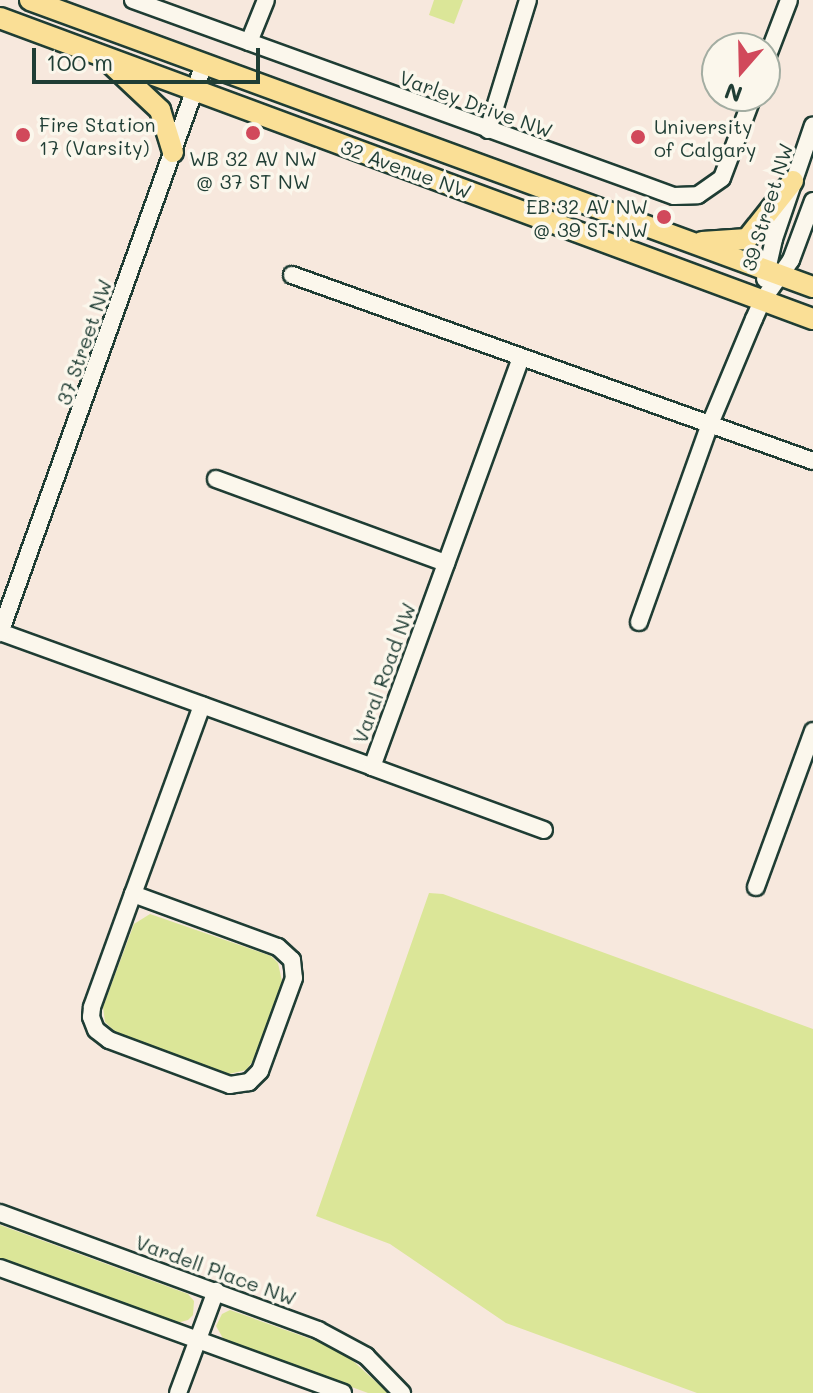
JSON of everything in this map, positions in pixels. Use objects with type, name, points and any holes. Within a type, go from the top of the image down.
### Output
[{"type":"main road","name":"32 Avenue NW","points":[[30,0],[698,242],[813,287]]},
{"type":"main road","name":"32 Avenue NW","points":[[0,18],[813,319]]},
{"type":"main road","points":[[101,54],[160,110],[173,152]]},
{"type":"main road","points":[[698,242],[747,239],[793,181]]},
{"type":"street","name":"Varley Drive NW","points":[[133,0],[674,196],[698,195],[722,178],[747,112]]},
{"type":"street","points":[[249,42],[266,0]]},
{"type":"street","points":[[488,130],[528,0]]},
{"type":"street","points":[[777,32],[789,0]]},
{"type":"street","name":"37 Street NW","points":[[0,632],[204,64]]},
{"type":"street","name":"39 Street NW","points":[[774,273],[793,181],[813,125]]},
{"type":"street","name":"39 Street NW","points":[[639,622],[710,424],[774,273],[813,201]]},
{"type":"street","points":[[292,275],[813,461]]},
{"type":"street","name":"Varal Road NW","points":[[0,632],[372,767],[521,358]]},
{"type":"street","points":[[216,479],[446,563]]},
{"type":"street","points":[[133,894],[278,947],[292,960],[294,978],[260,1071],[249,1082],[230,1085],[105,1039],[92,1025],[92,1007],[133,894],[202,705]]},
{"type":"street","points":[[756,887],[813,731]]},
{"type":"street","points":[[372,767],[544,830]]},
{"type":"street","name":"Vardell Place NW","points":[[0,1213],[216,1291],[348,1343],[385,1373],[402,1393]]},
{"type":"street","points":[[0,1268],[343,1393]]},
{"type":"street","points":[[178,1393],[216,1291]]},
{"type":"green space","points":[[434,0],[463,0],[454,24],[429,15]]},
{"type":"green space","points":[[429,893],[443,894],[813,1029],[813,1393],[697,1393],[506,1323],[390,1244],[316,1216]]},
{"type":"green space","points":[[150,914],[271,956],[278,963],[282,981],[253,1061],[246,1070],[229,1074],[118,1034],[105,1022],[103,1007],[134,924]]},
{"type":"green space","points":[[0,1225],[188,1294],[194,1301],[193,1315],[177,1323],[0,1258]]},
{"type":"green space","points":[[230,1310],[330,1346],[351,1359],[388,1393],[368,1393],[224,1340],[216,1326],[222,1314]]},
{"type":"place","name":"WB 32 AV NW @ 37 ST NW","points":[[253,133]]},
{"type":"place","name":"Fire Station 17 (Varsity)","points":[[23,135]]},
{"type":"place","name":"University of Calgary","points":[[638,137]]},
{"type":"place","name":"EB 32 AV NW @ 39 ST NW","points":[[664,217]]}]
